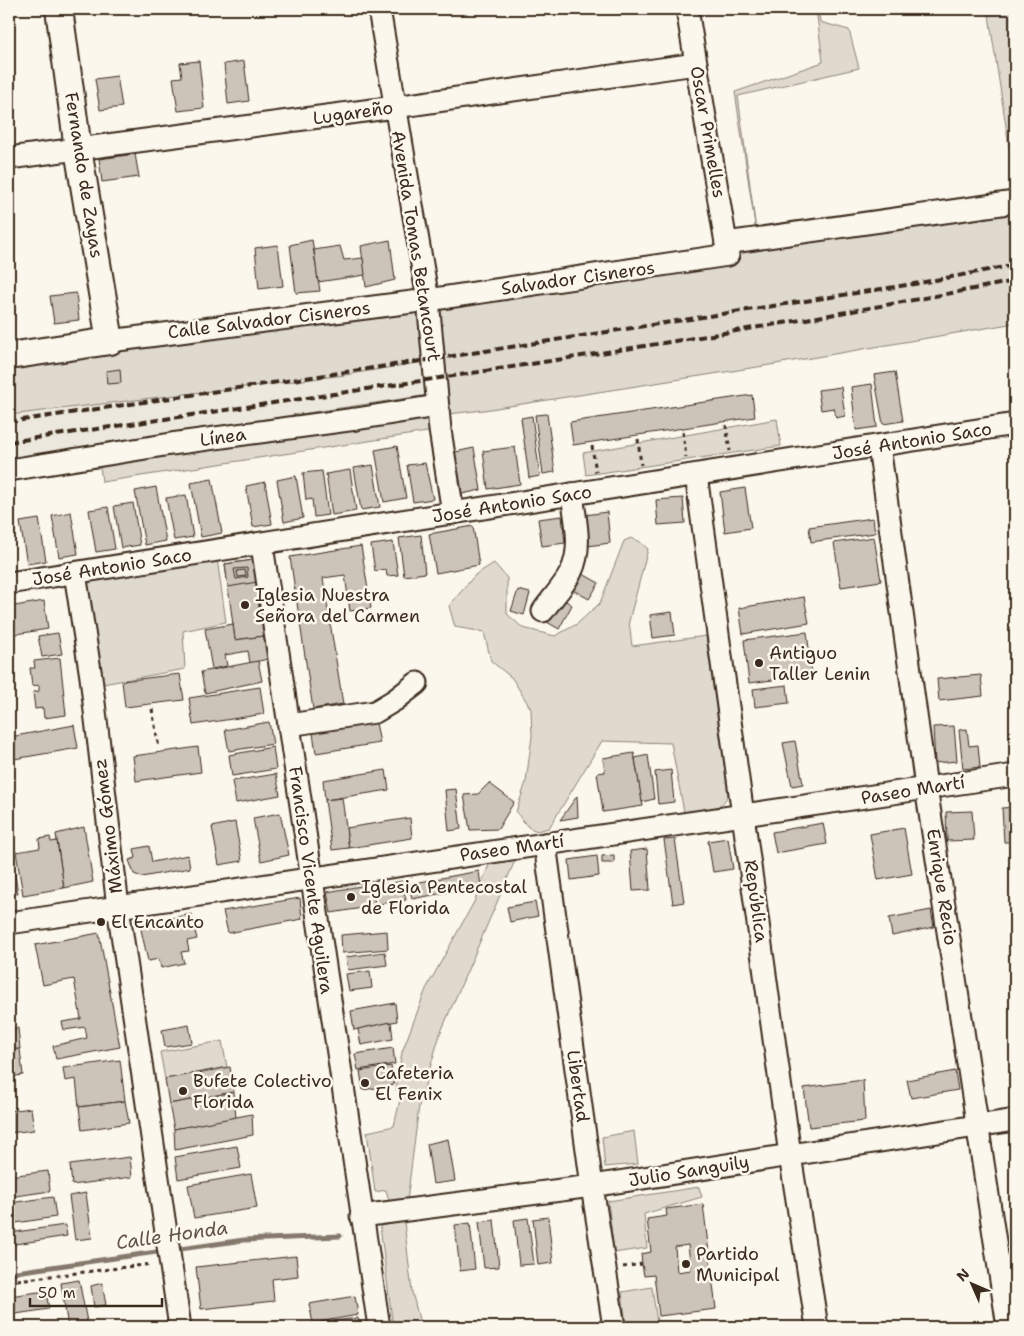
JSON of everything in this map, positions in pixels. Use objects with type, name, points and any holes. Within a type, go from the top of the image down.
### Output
[{"type":"main road","name":"Fernando de Zayas","points":[[59,9],[78,149],[110,341]]},
{"type":"main road","points":[[9,356],[110,341]]},
{"type":"street","name":"Avenida Tomas Betancourt","points":[[379,9],[428,300],[437,406],[453,513]]},
{"type":"street","name":"Oscar Primelles","points":[[687,9],[727,249]]},
{"type":"street","name":"Lugareño","points":[[9,158],[395,107],[696,64]]},
{"type":"street","name":"Salvador Cisneros","points":[[428,300],[1015,202]]},
{"type":"street","name":"Calle Salvador Cisneros","points":[[110,341],[428,300]]},
{"type":"street","name":"Línea","points":[[9,470],[171,444],[437,406]]},
{"type":"street","name":"José Antonio Saco","points":[[9,583],[1015,424]]},
{"type":"street","name":"Enrique Recio","points":[[879,446],[926,788],[1008,1327]]},
{"type":"street","name":"República","points":[[692,475],[744,816],[790,1155],[817,1327]]},
{"type":"street","points":[[543,611],[571,573],[577,557],[578,544],[572,494]]},
{"type":"street","name":"Francisco Vicente Aguilera","points":[[262,544],[379,1327]]},
{"type":"street","name":"Máximo Gómez","points":[[75,573],[91,677],[118,907],[170,1260]]},
{"type":"street","points":[[289,725],[375,712],[417,683]]},
{"type":"street","name":"Paseo Martí","points":[[9,923],[744,816],[1015,774]]},
{"type":"street","name":"Libertad","points":[[545,844],[592,1186],[614,1327]]},
{"type":"street","name":"Julio Sanguily","points":[[361,1216],[592,1186],[1015,1120]]},
{"type":"street","points":[[170,1260],[180,1327]]},
{"type":"path","points":[[726,425],[733,469]]},
{"type":"path","points":[[683,432],[692,475]]},
{"type":"path","points":[[638,439],[643,483]]},
{"type":"path","points":[[592,446],[598,490]]},
{"type":"path","points":[[152,709],[160,748]]},
{"type":"path","points":[[9,1282],[170,1260]]},
{"type":"shaded area","points":[[816,9],[818,9],[820,22],[849,30],[859,68],[738,96],[758,245],[735,92],[823,62]]},
{"type":"shaded area","points":[[988,9],[1015,9],[1015,185]]},
{"type":"shaded area","points":[[1015,201],[1015,323],[770,365],[484,410],[439,415],[440,430],[102,482],[97,444],[435,394],[434,360],[345,375],[9,415],[9,356],[758,245]]},
{"type":"shaded area","points":[[653,310],[435,394],[9,457],[9,367]]},
{"type":"shaded area","points":[[777,419],[781,446],[586,475],[583,453]]},
{"type":"shaded area","points":[[631,538],[639,541],[648,549],[629,621],[632,646],[706,636],[728,793],[726,799],[717,807],[684,812],[671,743],[602,741],[549,828],[537,831],[528,827],[516,812],[526,782],[532,736],[531,709],[512,678],[491,661],[484,632],[455,627],[449,606],[475,575],[494,563],[507,578],[507,614],[523,628],[555,636],[577,624],[600,603],[624,541]]},
{"type":"shaded area","points":[[216,551],[226,622],[183,631],[185,669],[92,686],[75,573]]},
{"type":"shaded area","points":[[517,856],[440,1034],[419,1106],[407,1201],[389,1201],[386,1190],[375,1192],[367,1132],[394,1126],[402,1091],[396,1090],[402,1052],[426,989],[474,902],[491,860]]},
{"type":"shaded area","points":[[222,1041],[227,1067],[165,1079],[160,1052]]},
{"type":"shaded area","points":[[634,1131],[638,1164],[605,1167],[602,1137]]},
{"type":"shaded area","points":[[699,1187],[702,1197],[644,1214],[647,1248],[614,1253],[608,1201]]},
{"type":"shaded area","points":[[385,1221],[404,1221],[412,1292],[421,1327],[393,1327],[380,1226]]},
{"type":"shaded area","points":[[652,1287],[657,1322],[626,1326],[622,1292]]},
{"type":"building","points":[[199,61],[204,108],[178,111],[173,78],[182,77],[180,63]]},
{"type":"building","points":[[244,61],[249,101],[228,104],[224,64]]},
{"type":"building","points":[[117,76],[122,107],[100,110],[95,79]]},
{"type":"building","points":[[135,154],[139,177],[102,182],[99,159]]},
{"type":"building","points":[[312,240],[320,291],[296,293],[290,245]]},
{"type":"building","points":[[390,240],[395,280],[366,287],[361,246]]},
{"type":"building","points":[[278,245],[283,286],[259,289],[255,248]]},
{"type":"building","points":[[340,246],[344,260],[363,258],[365,275],[318,282],[314,250]]},
{"type":"building","points":[[76,293],[79,320],[54,323],[50,296]]},
{"type":"building","points":[[120,369],[121,383],[107,384],[106,371]]},
{"type":"building","points":[[895,372],[903,421],[883,424],[874,375]]},
{"type":"building","points":[[1015,377],[1015,399],[1011,378]]},
{"type":"building","points":[[872,384],[877,427],[856,430],[851,387]]},
{"type":"building","points":[[841,387],[845,416],[836,418],[834,408],[821,410],[818,390]]},
{"type":"building","points":[[752,395],[755,417],[573,445],[570,422]]},
{"type":"building","points":[[547,414],[555,472],[543,474],[535,415]]},
{"type":"building","points":[[532,416],[540,476],[529,478],[521,418]]},
{"type":"building","points":[[397,446],[406,498],[384,502],[375,450]]},
{"type":"building","points":[[515,447],[520,484],[488,489],[483,451]]},
{"type":"building","points":[[474,448],[481,490],[462,494],[455,452]]},
{"type":"building","points":[[425,463],[433,499],[413,502],[407,465]]},
{"type":"building","points":[[373,465],[380,507],[361,510],[354,468]]},
{"type":"building","points":[[350,470],[356,511],[332,515],[326,474]]},
{"type":"building","points":[[322,471],[328,515],[314,517],[312,499],[306,500],[303,473]]},
{"type":"building","points":[[296,476],[303,518],[284,522],[277,480]]},
{"type":"building","points":[[212,479],[222,533],[201,537],[191,483]]},
{"type":"building","points":[[265,482],[272,524],[253,527],[246,486]]},
{"type":"building","points":[[156,487],[166,541],[145,545],[135,491]]},
{"type":"building","points":[[745,488],[751,528],[725,532],[720,492]]},
{"type":"building","points":[[186,495],[193,537],[174,540],[166,498]]},
{"type":"building","points":[[683,498],[685,523],[658,525],[656,500]]},
{"type":"building","points":[[133,503],[140,545],[121,548],[114,506]]},
{"type":"building","points":[[108,507],[115,549],[96,552],[89,510]]},
{"type":"building","points":[[71,512],[78,554],[59,557],[52,516]]},
{"type":"building","points":[[607,512],[610,543],[588,546],[585,515]]},
{"type":"building","points":[[562,516],[565,543],[542,546],[538,519]]},
{"type":"building","points":[[873,518],[875,533],[811,542],[809,527]]},
{"type":"building","points":[[39,519],[46,561],[27,564],[20,522]]},
{"type":"building","points":[[473,526],[479,565],[436,573],[429,534]]},
{"type":"building","points":[[421,535],[425,573],[404,576],[399,538]]},
{"type":"building","points":[[874,537],[881,581],[841,587],[834,543]]},
{"type":"building","points":[[393,542],[398,575],[387,576],[386,569],[375,571],[371,545]]},
{"type":"building","points":[[361,546],[371,608],[350,611],[345,575],[323,578],[343,704],[313,709],[290,557]]},
{"type":"building","name":"Iglesia Nuestra Señora del Carmen","points":[[254,560],[264,636],[235,640],[225,564]]},
{"type":"building","points":[[254,560],[257,582],[228,587],[225,564]]},
{"type":"building","points":[[247,568],[248,577],[236,579],[234,569]]},
{"type":"building","points":[[245,570],[246,576],[238,577],[237,571]]},
{"type":"building","points":[[581,573],[599,583],[589,599],[571,589]]},
{"type":"building","points":[[518,590],[530,593],[524,615],[511,611]]},
{"type":"building","points":[[804,597],[809,623],[743,634],[739,608]]},
{"type":"building","points":[[561,598],[572,605],[559,629],[547,622]]},
{"type":"building","points":[[44,601],[48,629],[9,635],[9,607]]},
{"type":"building","points":[[672,612],[675,635],[653,638],[650,615]]},
{"type":"building","points":[[233,624],[235,640],[264,636],[268,659],[250,663],[248,651],[225,655],[227,666],[212,669],[205,629]]},
{"type":"building","points":[[807,632],[812,675],[749,683],[744,640]]},
{"type":"building","points":[[58,633],[62,654],[42,657],[38,636]]},
{"type":"building","points":[[60,658],[66,715],[44,718],[43,708],[35,709],[33,692],[39,691],[39,685],[32,686],[30,668],[35,668],[34,661]]},
{"type":"building","points":[[258,661],[262,681],[205,693],[201,672]]},
{"type":"building","points":[[180,674],[184,700],[125,707],[122,681]]},
{"type":"building","points":[[981,675],[983,696],[939,701],[937,679]]},
{"type":"building","points":[[787,685],[789,703],[755,707],[753,689]]},
{"type":"building","points":[[260,687],[264,714],[193,725],[189,698]]},
{"type":"building","points":[[269,722],[273,744],[229,751],[225,730]]},
{"type":"building","points":[[376,723],[380,743],[316,753],[313,733]]},
{"type":"building","points":[[74,725],[78,748],[14,759],[10,737]]},
{"type":"building","points":[[954,726],[957,761],[935,763],[933,727]]},
{"type":"building","points":[[967,729],[969,746],[978,745],[980,767],[963,769],[959,730]]},
{"type":"building","points":[[795,741],[803,784],[792,786],[783,743]]},
{"type":"building","points":[[198,747],[201,772],[136,781],[133,756]]},
{"type":"building","points":[[273,747],[276,769],[232,776],[229,755]]},
{"type":"building","points":[[634,753],[643,806],[603,812],[597,773],[605,772],[603,758]]},
{"type":"building","points":[[648,755],[654,799],[642,802],[635,758]]},
{"type":"building","points":[[386,770],[389,790],[325,800],[323,780]]},
{"type":"building","points":[[671,770],[674,802],[658,804],[655,772]]},
{"type":"building","points":[[276,774],[280,795],[236,803],[232,781]]},
{"type":"building","points":[[489,783],[514,802],[498,829],[470,830],[464,795],[478,794]]},
{"type":"building","points":[[456,789],[461,829],[449,831],[445,790]]},
{"type":"building","points":[[577,796],[578,817],[560,820]]},
{"type":"building","points":[[342,798],[349,848],[332,850],[325,800]]},
{"type":"building","points":[[1015,807],[1015,842],[1004,842],[1002,808]]},
{"type":"building","points":[[972,811],[974,840],[947,841],[946,812]]},
{"type":"building","points":[[280,813],[289,855],[261,861],[253,818]]},
{"type":"building","points":[[410,818],[412,838],[349,848],[346,828]]},
{"type":"building","points":[[235,822],[242,861],[219,865],[212,827]]},
{"type":"building","points":[[823,823],[827,844],[776,853],[772,832]]},
{"type":"building","points":[[84,827],[93,882],[64,888],[56,834]]},
{"type":"building","points":[[904,828],[912,874],[878,880],[870,834]]},
{"type":"building","points":[[50,837],[51,842],[57,841],[64,888],[23,895],[16,852],[40,848],[39,839]]},
{"type":"building","points":[[728,838],[733,869],[713,872],[708,841]]},
{"type":"building","points":[[675,839],[684,902],[673,904],[664,840]]},
{"type":"building","points":[[9,840],[18,893],[9,895]]},
{"type":"building","points":[[149,846],[152,862],[188,855],[190,868],[142,877],[134,874],[129,860],[136,858],[134,849]]},
{"type":"building","points":[[647,849],[650,890],[633,891],[630,851]]},
{"type":"building","points":[[614,855],[614,863],[602,863],[602,856]]},
{"type":"building","points":[[597,856],[599,876],[571,880],[569,860]]},
{"type":"building","points":[[479,871],[481,886],[412,899],[409,884]]},
{"type":"building","points":[[402,881],[406,900],[379,904],[376,886]]},
{"type":"building","name":"Iglesia Pentecostal de Florida","points":[[372,884],[375,906],[331,913],[327,892]]},
{"type":"building","points":[[300,898],[302,919],[228,933],[223,911]]},
{"type":"building","points":[[535,902],[538,916],[510,922],[507,907]]},
{"type":"building","points":[[931,910],[934,927],[892,936],[889,918]]},
{"type":"building","points":[[191,914],[197,939],[187,941],[189,951],[181,952],[184,963],[161,968],[159,959],[148,961],[140,925]]},
{"type":"building","points":[[387,931],[388,949],[342,953],[341,935]]},
{"type":"building","points":[[99,933],[120,1047],[56,1059],[53,1046],[87,1038],[85,1027],[64,1030],[62,1022],[81,1019],[74,979],[43,985],[35,945]]},
{"type":"building","points":[[385,952],[387,965],[348,970],[346,957]]},
{"type":"building","points":[[370,971],[372,988],[349,991],[346,974]]},
{"type":"building","points":[[395,1003],[397,1021],[354,1030],[351,1011]]},
{"type":"building","points":[[391,1022],[393,1039],[361,1045],[358,1029]]},
{"type":"building","points":[[189,1025],[192,1043],[165,1047],[162,1030]]},
{"type":"building","points":[[18,1028],[20,1049],[9,1050],[9,1029]]},
{"type":"building","points":[[393,1048],[395,1064],[358,1070],[355,1054]]},
{"type":"building","points":[[20,1049],[23,1075],[9,1077],[9,1050]]},
{"type":"building","points":[[120,1060],[125,1101],[79,1107],[76,1079],[65,1081],[63,1068]]},
{"type":"building","points":[[391,1066],[394,1085],[363,1090],[360,1071]]},
{"type":"building","points":[[230,1067],[234,1092],[169,1104],[165,1079]]},
{"type":"building","points":[[955,1071],[958,1090],[911,1098],[907,1080]]},
{"type":"building","points":[[863,1080],[865,1121],[809,1127],[804,1088]]},
{"type":"building","points":[[234,1092],[236,1118],[174,1129],[169,1104]]},
{"type":"building","points":[[125,1101],[129,1123],[82,1130],[79,1107]]},
{"type":"building","points":[[31,1108],[34,1130],[9,1133],[9,1111]]},
{"type":"building","points":[[252,1114],[253,1135],[175,1150],[174,1129]]},
{"type":"building","points":[[448,1139],[455,1181],[433,1184],[427,1144]]},
{"type":"building","points":[[237,1146],[241,1168],[178,1179],[175,1157]]},
{"type":"building","points":[[130,1157],[132,1177],[72,1185],[70,1165]]},
{"type":"building","points":[[48,1171],[50,1191],[9,1197],[9,1176]]},
{"type":"building","points":[[251,1174],[257,1208],[194,1218],[188,1185]]},
{"type":"building","points":[[86,1193],[92,1238],[75,1240],[69,1196]]},
{"type":"building","points":[[53,1197],[56,1217],[9,1224],[9,1203]]},
{"type":"building","points":[[703,1204],[716,1309],[659,1316],[654,1275],[644,1276],[641,1254],[651,1252],[647,1219],[667,1216],[666,1209]],"holes":[[[688,1245],[691,1270],[677,1272],[675,1247]]]},
{"type":"building","points":[[548,1217],[553,1263],[538,1265],[533,1219]]},
{"type":"building","points":[[528,1218],[534,1264],[519,1265],[514,1220]]},
{"type":"building","points":[[494,1220],[499,1267],[484,1268],[479,1222]]},
{"type":"building","points":[[470,1223],[475,1269],[460,1271],[455,1225]]},
{"type":"building","points":[[65,1225],[67,1236],[9,1245],[9,1233]]},
{"type":"building","points":[[296,1256],[298,1276],[272,1279],[274,1301],[201,1309],[196,1267]]},
{"type":"building","points":[[79,1280],[88,1327],[68,1327],[61,1283]]},
{"type":"building","points":[[102,1283],[106,1305],[94,1307],[91,1286]]},
{"type":"building","points":[[46,1291],[49,1309],[9,1315],[9,1296]]},
{"type":"building","points":[[355,1296],[358,1315],[313,1323],[309,1304]]},
{"type":"building","points":[[358,1318],[359,1327],[296,1327],[296,1326]]},
{"type":"waterway","name":"Calle Honda","points":[[173,1250],[244,1240],[340,1236]]},
{"type":"waterway","name":"Calle Honda","points":[[9,1273],[164,1251]]},
{"type":"railway","points":[[9,422],[434,359],[920,283],[1015,265]]},
{"type":"railway","points":[[9,442],[639,347],[1015,281]]},
{"type":"place","name":"Iglesia Nuestra Señora del Carmen","points":[[245,605]]},
{"type":"place","name":"Antiguo Taller Lenin","points":[[759,663]]},
{"type":"place","name":"Iglesia Pentecostal de Florida","points":[[351,897]]},
{"type":"place","name":"El Encanto","points":[[101,922]]},
{"type":"place","name":"Cafeteria El Fenix","points":[[365,1083]]},
{"type":"place","name":"Bufete Colectivo Florida","points":[[183,1091]]},
{"type":"place","name":"Partido Municipal","points":[[686,1264]]}]
